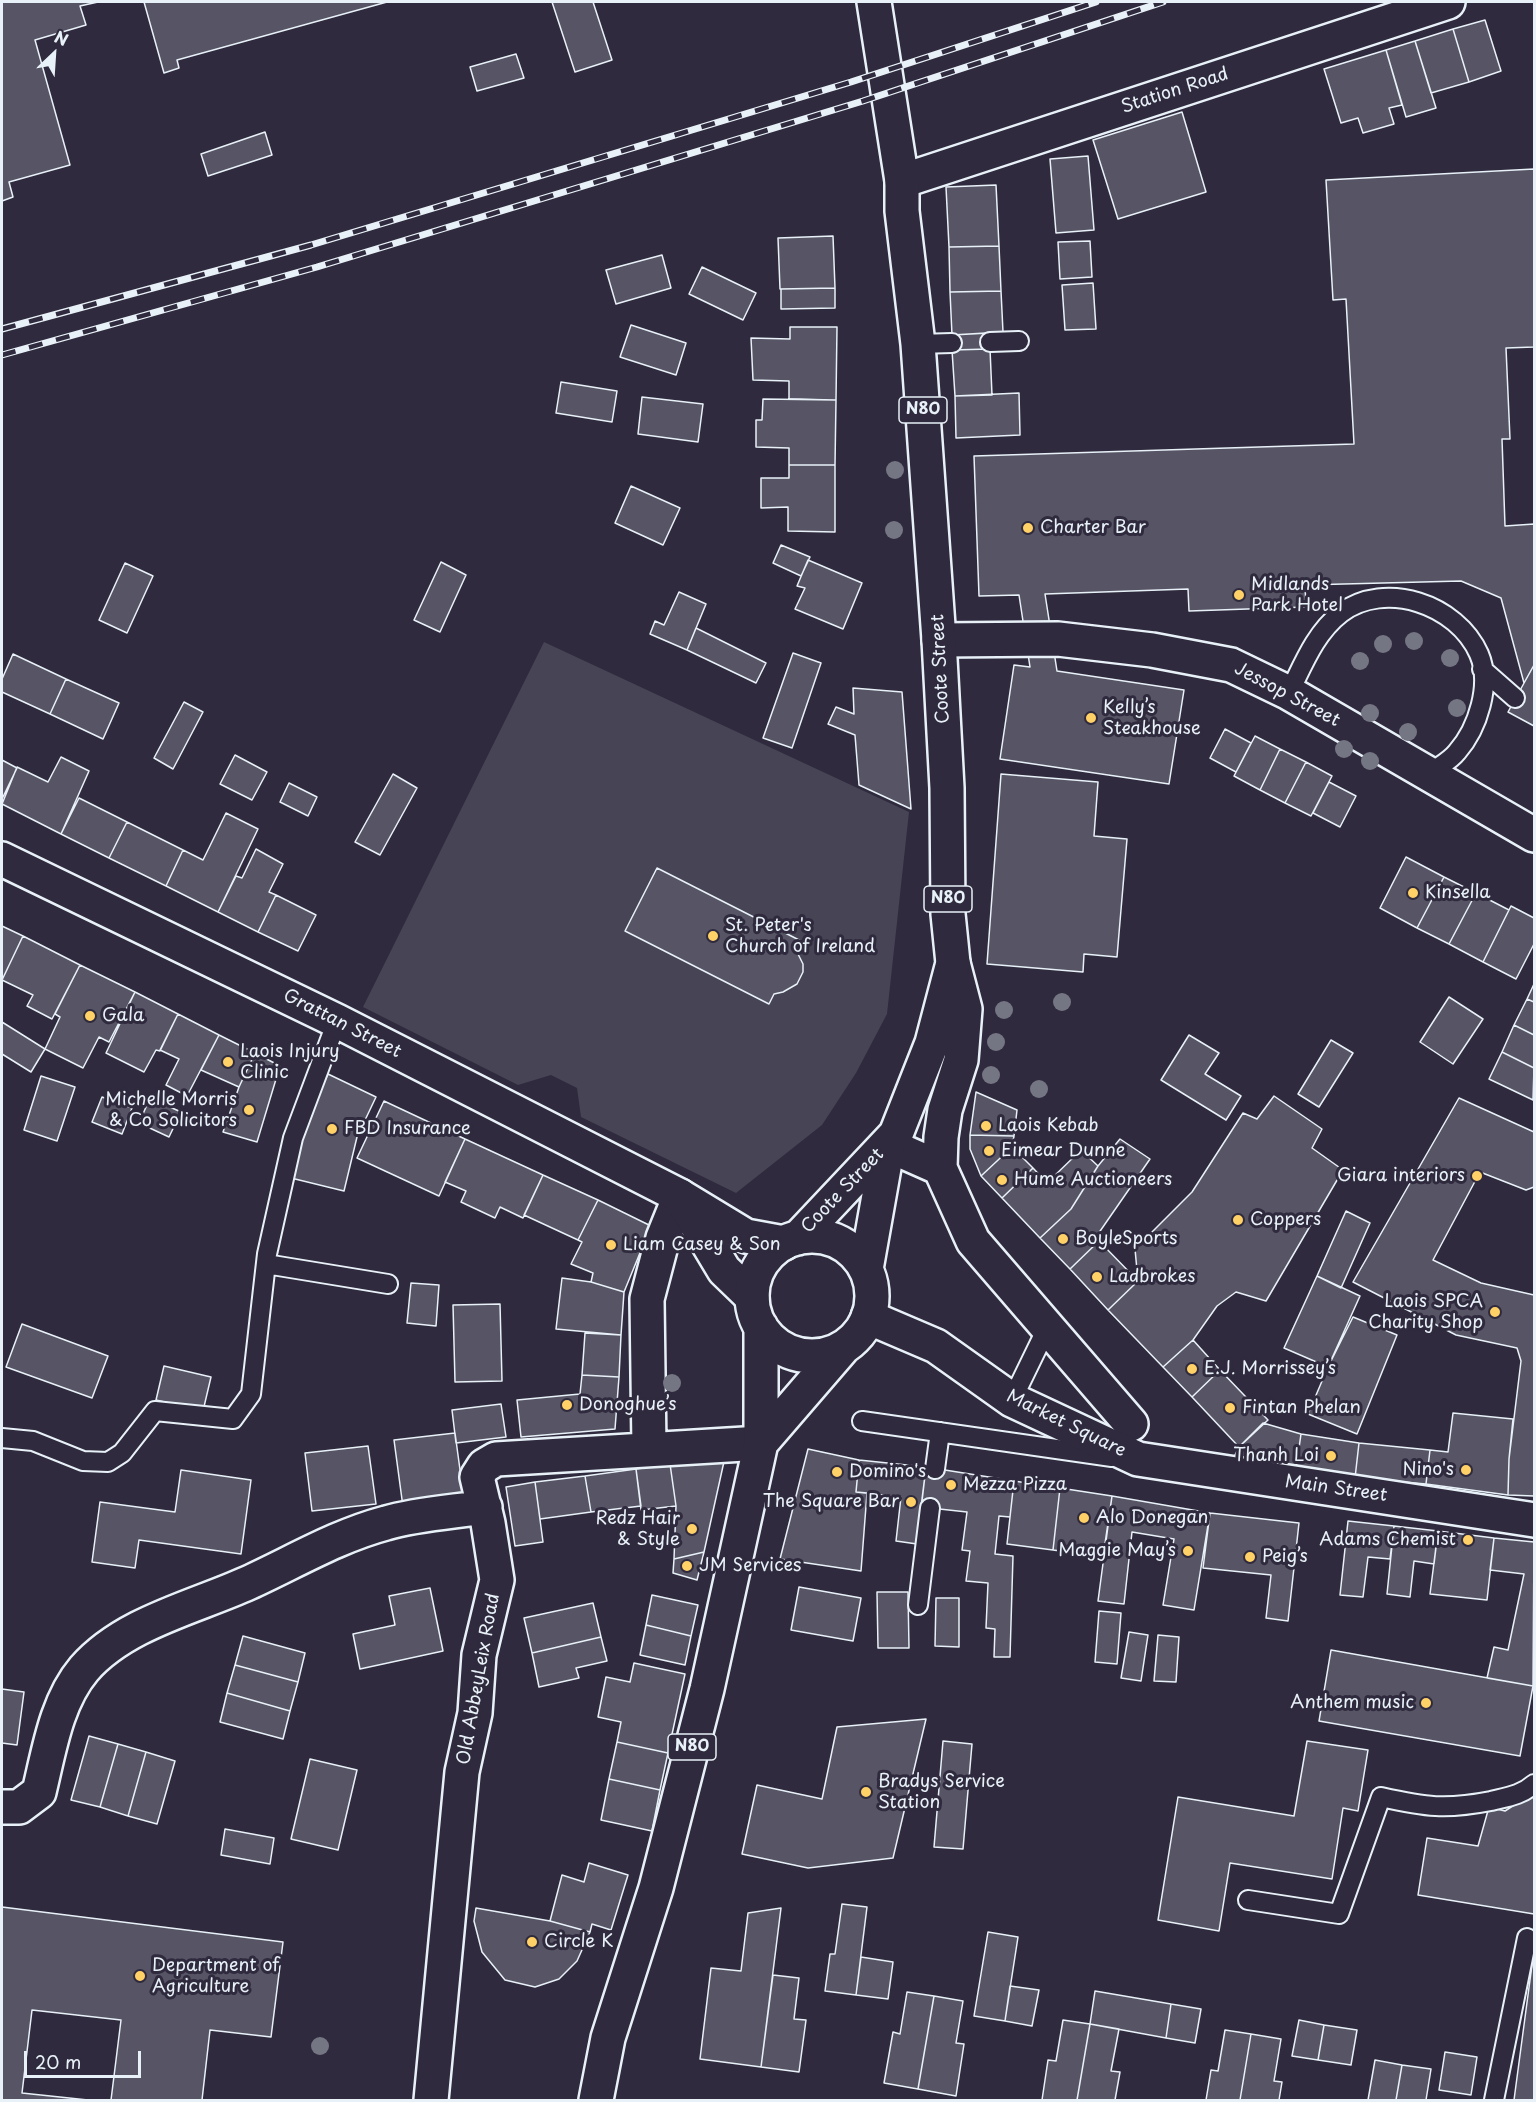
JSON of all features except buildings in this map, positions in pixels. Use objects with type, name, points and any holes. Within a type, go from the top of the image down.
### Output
[{"type":"street","name":"Station Road","points":[[902,181],[1448,2]]},
{"type":"street","name":"N80","points":[[875,8],[902,181]]},
{"type":"street","name":"Coote Street","points":[[791,1241],[888,1145],[896,1134],[932,1043],[953,963],[948,914],[947,788],[939,640],[918,344],[902,211],[902,181]]},
{"type":"street","name":"Jessop Street","points":[[939,640],[1058,639],[1152,650],[1231,664],[1289,693],[1534,835]]},
{"type":"street","name":"Grattan Street","points":[[2,859],[337,1021],[680,1196],[746,1236],[791,1241]]},
{"type":"street","points":[[953,963],[965,1009],[961,1060],[945,1110],[940,1168],[973,1241],[1131,1424]]},
{"type":"street","name":"Coote Street","points":[[866,1269],[888,1145]]},
{"type":"street","points":[[888,1145],[940,1168]]},
{"type":"street","points":[[680,1196],[724,1270],[756,1312],[771,1339],[787,1350],[804,1355],[824,1355],[842,1349]]},
{"type":"street","points":[[649,1449],[647,1299],[663,1239],[680,1196]]},
{"type":"street","points":[[791,1241],[819,1236],[835,1241],[849,1249],[866,1269]]},
{"type":"street","name":"N80","points":[[596,2100],[606,2048],[665,1855],[707,1689],[761,1443],[756,1312],[758,1269],[771,1252],[791,1241]]},
{"type":"street","name":"N80","points":[[761,1443],[842,1349],[858,1335],[868,1317],[872,1296],[866,1269]]},
{"type":"street","name":"Market Square","points":[[868,1317],[936,1346],[1012,1400],[1138,1459]]},
{"type":"street","name":"Old AbbeyLeix Road","points":[[431,2100],[462,1772],[475,1713],[479,1655],[497,1580],[485,1507],[477,1477],[484,1466],[496,1460],[761,1443]]},
{"type":"street","name":"Main Street","points":[[1138,1459],[1534,1520]]},
{"type":"street","points":[[2,1807],[19,1808],[39,1792],[52,1736],[64,1701],[82,1671],[100,1652],[144,1628],[248,1582],[328,1543],[387,1522],[485,1507]]},
{"type":"street","name":"N80","points":[[606,2048],[618,2100]]},
{"type":"lane","points":[[990,342],[1019,341]]},
{"type":"lane","points":[[918,344],[952,343]]},
{"type":"lane","points":[[1289,693],[1320,633],[1341,612],[1379,596],[1416,601],[1444,615],[1465,631],[1480,655],[1484,682],[1479,712],[1457,752],[1429,774]]},
{"type":"lane","points":[[1482,669],[1515,699]]},
{"type":"lane","points":[[2,1438],[33,1441],[83,1461],[108,1462],[122,1453],[155,1411],[233,1419],[251,1394],[266,1264],[293,1138],[337,1021]]},
{"type":"lane","points":[[266,1264],[388,1284]]},
{"type":"lane","points":[[1012,1400],[1048,1326]]},
{"type":"lane","points":[[862,1420],[1074,1453],[1138,1459]]},
{"type":"lane","points":[[935,1469],[940,1432]]},
{"type":"lane","points":[[918,1605],[930,1508]]},
{"type":"lane","points":[[1248,1900],[1340,1914],[1381,1797],[1424,1806],[1454,1808],[1515,1796],[1534,1784]]},
{"type":"lane","points":[[1494,2100],[1527,1938]]},
{"type":"shaded area","points":[[544,642],[909,812],[887,1014],[856,1073],[822,1125],[736,1193],[581,1117],[577,1088],[551,1075],[518,1085],[363,1007]]},
{"type":"railway","points":[[2,329],[311,245],[851,82],[1096,2]]},
{"type":"railway","points":[[2,355],[317,267],[863,101],[1163,2]]},
{"type":"place","name":"Charter Bar","points":[[1028,528]]},
{"type":"place","name":"Midlands Park Hotel","points":[[1239,595]]},
{"type":"place","name":"Kelly’s Steakhouse","points":[[1091,718]]},
{"type":"place","name":"Kinsella","points":[[1413,893]]},
{"type":"place","name":"St. Peter's Church of Ireland","points":[[713,936]]},
{"type":"place","name":"Gala","points":[[90,1016]]},
{"type":"place","name":"Laois Injury Clinic","points":[[228,1062]]},
{"type":"place","name":"Michelle Morris & Co Solicitors","points":[[249,1110]]},
{"type":"place","name":"Laois Kebab","points":[[986,1126]]},
{"type":"place","name":"FBD Insurance","points":[[332,1129]]},
{"type":"place","name":"Eimear Dunne","points":[[989,1151]]},
{"type":"place","name":"Giara interiors","points":[[1477,1176]]},
{"type":"place","name":"Hume Auctioneers","points":[[1002,1180]]},
{"type":"place","name":"Coppers","points":[[1238,1220]]},
{"type":"place","name":"BoyleSports","points":[[1063,1239]]},
{"type":"place","name":"Liam Casey & Son","points":[[611,1245]]},
{"type":"place","name":"Ladbrokes","points":[[1097,1277]]},
{"type":"place","name":"Laois SPCA Charity Shop","points":[[1495,1312]]},
{"type":"place","name":"E.J. Morrissey’s","points":[[1192,1369]]},
{"type":"place","name":"Donoghue’s","points":[[567,1405]]},
{"type":"place","name":"Fintan Phelan","points":[[1230,1408]]},
{"type":"place","name":"Thanh Loi","points":[[1331,1456]]},
{"type":"place","name":"Nino's","points":[[1466,1470]]},
{"type":"place","name":"Domino's","points":[[837,1472]]},
{"type":"place","name":"Mezza Pizza","points":[[951,1485]]},
{"type":"place","name":"The Square Bar","points":[[911,1502]]},
{"type":"place","name":"Alo Donegan","points":[[1084,1518]]},
{"type":"place","name":"Redz Hair & Style","points":[[692,1529]]},
{"type":"place","name":"Adams Chemist","points":[[1468,1540]]},
{"type":"place","name":"Maggie May’s","points":[[1188,1551]]},
{"type":"place","name":"Peig’s","points":[[1250,1557]]},
{"type":"place","name":"JM Services","points":[[687,1566]]},
{"type":"place","name":"Anthem music","points":[[1426,1703]]},
{"type":"place","name":"Bradys Service Station","points":[[866,1792]]},
{"type":"place","name":"Circle K","points":[[532,1942]]},
{"type":"place","name":"Department of Agriculture","points":[[140,1976]]}]
